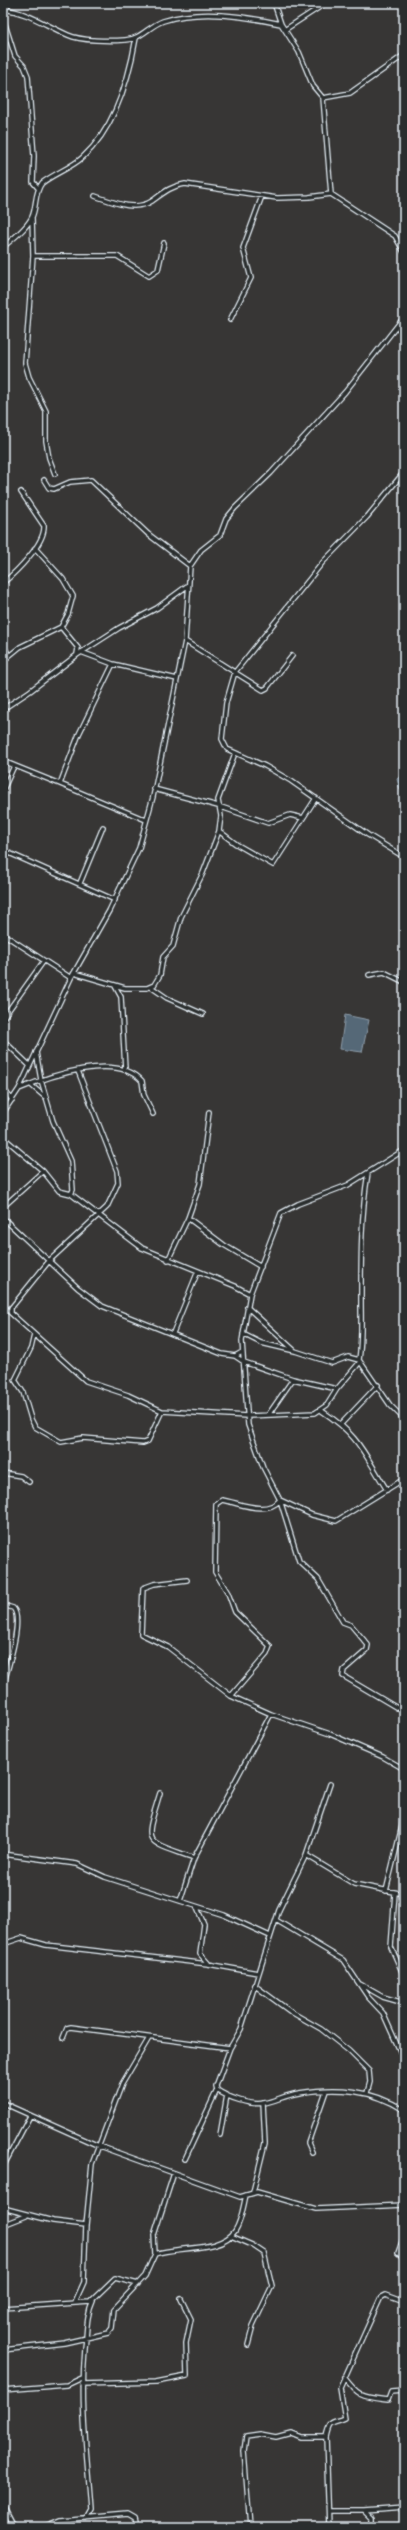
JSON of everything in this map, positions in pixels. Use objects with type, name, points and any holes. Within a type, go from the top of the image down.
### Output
[{"type":"street","points":[[274,3],[281,24],[286,29],[299,52],[313,86],[323,98],[330,194]]},
{"type":"street","points":[[286,29],[326,3]]},
{"type":"street","points":[[3,9],[30,15],[79,38],[127,40],[136,38],[151,26],[180,17],[207,15],[234,16],[281,24]]},
{"type":"street","points":[[3,18],[15,56],[24,66],[28,76],[34,156],[33,182],[38,188]]},
{"type":"street","points":[[55,474],[49,458],[46,441],[46,411],[28,377],[25,363],[33,256],[32,217],[38,188],[47,179],[83,157],[107,124],[115,110],[128,72],[136,38]]},
{"type":"street","points":[[323,98],[350,93],[404,55]]},
{"type":"street","points":[[96,196],[124,205],[146,204],[172,187],[188,184],[262,196],[298,198],[330,194],[389,231],[397,239],[404,252]]},
{"type":"street","points":[[230,320],[251,278],[252,272],[243,248],[262,196]]},
{"type":"street","points":[[3,247],[21,231],[32,217]]},
{"type":"street","points":[[33,256],[117,256],[149,276],[158,270],[164,243]]},
{"type":"street","points":[[3,1112],[19,1089],[35,1051],[71,978],[115,900],[139,848],[154,789],[185,641],[187,586],[190,566],[201,550],[220,535],[226,518],[271,473],[345,392],[403,319]]},
{"type":"street","points":[[404,472],[367,517],[323,562],[235,672],[226,703],[222,740],[223,745],[235,753],[265,766],[316,798],[368,835],[404,857]]},
{"type":"street","points":[[44,480],[49,488],[54,489],[70,482],[92,480],[148,534],[190,566]]},
{"type":"street","points":[[3,583],[29,557],[44,532],[44,526],[21,492]]},
{"type":"street","points":[[3,662],[20,647],[61,627],[68,614],[73,596],[63,580],[35,548]]},
{"type":"street","points":[[3,709],[30,691],[79,654],[119,628],[158,608],[187,586]]},
{"type":"street","points":[[61,627],[78,648],[79,654]]},
{"type":"street","points":[[185,641],[265,690],[292,656]]},
{"type":"street","points":[[3,644],[9,656]]},
{"type":"street","points":[[79,654],[113,664],[177,679]]},
{"type":"street","points":[[60,784],[79,734],[113,664]]},
{"type":"street","points":[[74,973],[115,986],[138,989],[154,986],[160,975],[163,957],[173,946],[181,917],[203,873],[219,831],[221,816],[218,800],[235,753]]},
{"type":"street","points":[[3,761],[146,820]]},
{"type":"street","points":[[3,790],[14,766]]},
{"type":"street","points":[[154,789],[218,806],[268,822],[290,815],[303,818]]},
{"type":"street","points":[[219,831],[236,844],[273,865],[316,798]]},
{"type":"street","points":[[80,883],[103,827]]},
{"type":"street","points":[[9,853],[80,883],[115,900]]},
{"type":"street","points":[[3,934],[43,962],[71,978]]},
{"type":"street","points":[[3,1018],[43,962]]},
{"type":"street","points":[[369,975],[384,972],[404,982]]},
{"type":"street","points":[[115,986],[121,997],[125,1069]]},
{"type":"street","points":[[151,987],[167,998],[203,1014]]},
{"type":"street","points":[[3,1040],[29,1065]]},
{"type":"street","points":[[35,1051],[45,1097],[53,1121],[71,1161],[73,1190],[71,1194]]},
{"type":"street","points":[[19,1089],[41,1080],[78,1071],[103,1068],[125,1069],[142,1081],[144,1095],[153,1114]]},
{"type":"street","points":[[11,1313],[11,1308],[49,1261],[100,1215],[107,1207],[116,1191],[118,1182],[117,1171],[78,1071]]},
{"type":"street","points":[[31,1085],[45,1097]]},
{"type":"street","points":[[3,1088],[12,1100]]},
{"type":"street","points":[[168,1260],[188,1218],[200,1184],[209,1112]]},
{"type":"street","points":[[3,1138],[43,1172],[60,1191],[71,1194],[100,1215],[131,1241],[168,1260],[235,1286],[250,1294]]},
{"type":"street","points":[[404,1150],[368,1174],[340,1189],[298,1204],[281,1213],[250,1294],[243,1334],[242,1352],[244,1362],[247,1416],[252,1440],[280,1500],[299,1561],[318,1580],[343,1622],[350,1625],[368,1645],[368,1650],[344,1670],[343,1676],[404,1712]]},
{"type":"street","points":[[3,1208],[43,1172]]},
{"type":"street","points":[[322,1411],[359,1361],[362,1344],[361,1299],[365,1194],[368,1174]]},
{"type":"street","points":[[3,1218],[89,1298],[102,1306],[173,1333],[222,1354],[234,1356],[244,1362],[293,1379],[337,1389]]},
{"type":"street","points":[[188,1218],[224,1245],[261,1267]]},
{"type":"street","points":[[173,1333],[198,1271]]},
{"type":"street","points":[[3,1306],[86,1381],[128,1395],[162,1411],[247,1416],[301,1415],[322,1411],[342,1423],[362,1445],[387,1490]]},
{"type":"street","points":[[247,1307],[295,1351]]},
{"type":"street","points":[[243,1334],[261,1343],[295,1351],[332,1363],[336,1363],[348,1357],[359,1361],[378,1385],[390,1405],[404,1419]]},
{"type":"street","points":[[34,1335],[31,1348],[15,1380],[23,1392],[31,1420],[43,1433],[61,1442],[83,1438],[143,1444],[148,1441],[162,1411]]},
{"type":"street","points":[[234,1356],[242,1352]]},
{"type":"street","points":[[268,1415],[293,1379]]},
{"type":"street","points":[[342,1423],[378,1385]]},
{"type":"street","points":[[3,1473],[21,1476],[29,1482]]},
{"type":"street","points":[[280,1500],[306,1512],[336,1521],[404,1479]]},
{"type":"street","points":[[231,1696],[267,1654],[270,1646],[235,1612],[228,1593],[215,1572],[216,1504],[222,1500],[263,1508],[274,1505],[280,1500]]},
{"type":"street","points":[[187,1580],[154,1584],[143,1588],[140,1632],[143,1636],[174,1651],[231,1696],[271,1714],[330,1734],[383,1757],[404,1769]]},
{"type":"street","points":[[3,1605],[13,1608],[17,1616],[12,1650],[3,1686]]},
{"type":"street","points":[[180,1901],[194,1858],[271,1714]]},
{"type":"street","points":[[185,2159],[217,2090],[217,2082],[230,2048],[241,2029],[270,1936],[284,1898],[306,1855],[330,1784]]},
{"type":"street","points":[[160,1792],[150,1827],[149,1836],[155,1844],[194,1858]]},
{"type":"street","points":[[386,1891],[404,1818]]},
{"type":"street","points":[[3,1854],[78,1864],[105,1877],[180,1901],[197,1908],[224,1915],[270,1936]]},
{"type":"street","points":[[306,1855],[354,1884],[404,1894]]},
{"type":"street","points":[[395,1893],[391,1947],[404,1976]]},
{"type":"street","points":[[197,1908],[204,1924],[200,1954],[208,1964]]},
{"type":"street","points":[[276,1920],[335,1953],[343,1960],[368,1997],[383,2013],[392,2037],[404,2057]]},
{"type":"street","points":[[3,1944],[21,1938],[57,1947],[208,1964],[258,1973]]},
{"type":"street","points":[[359,1983],[383,1997],[404,2003]]},
{"type":"street","points":[[254,1985],[291,2012],[321,2028],[369,2071],[370,2082],[367,2093]]},
{"type":"street","points":[[63,2038],[67,2028],[71,2027],[230,2048]]},
{"type":"street","points":[[75,2302],[84,2282],[86,2225],[92,2164],[128,2070],[149,2038]]},
{"type":"street","points":[[217,2090],[227,2095],[263,2104],[285,2096],[326,2091],[367,2093],[380,2096],[404,2110]]},
{"type":"street","points":[[312,2152],[308,2147],[308,2143],[326,2091]]},
{"type":"street","points":[[220,2135],[227,2095]]},
{"type":"street","points":[[3,2103],[99,2146],[240,2197],[252,2192],[316,2209],[404,2205]]},
{"type":"street","points":[[252,2192],[265,2143],[263,2104]]},
{"type":"street","points":[[3,2167],[30,2116]]},
{"type":"street","points":[[3,2350],[64,2343],[111,2331],[114,2309],[145,2276],[155,2254],[156,2229],[174,2173]]},
{"type":"street","points":[[155,2254],[206,2246],[231,2236],[239,2224],[246,2195]]},
{"type":"street","points":[[3,2208],[28,2215],[86,2225]]},
{"type":"street","points":[[3,2225],[28,2215]]},
{"type":"street","points":[[231,2236],[252,2245],[264,2253],[272,2284],[262,2311],[252,2326],[248,2345]]},
{"type":"street","points":[[404,2236],[398,2253],[404,2258]]},
{"type":"street","points":[[86,2518],[90,2509],[83,2425],[82,2378],[88,2312],[93,2301],[115,2278],[138,2284]]},
{"type":"street","points":[[329,2527],[326,2436],[330,2424],[335,2421],[345,2419],[344,2407],[339,2391],[381,2297],[385,2295],[404,2302]]},
{"type":"street","points":[[82,2384],[156,2382],[187,2376],[186,2343],[191,2319],[181,2299]]},
{"type":"street","points":[[3,2308],[93,2301]]},
{"type":"street","points":[[84,2302],[88,2312]]},
{"type":"street","points":[[344,2377],[360,2396],[367,2399],[388,2400],[391,2392],[404,2391]]},
{"type":"street","points":[[3,2390],[67,2385],[82,2378]]},
{"type":"street","points":[[250,2527],[244,2450],[246,2436],[260,2434],[276,2437],[292,2433],[301,2437],[326,2436]]},
{"type":"street","points":[[3,2508],[14,2527]]},
{"type":"street","points":[[328,2511],[364,2511],[404,2508]]},
{"type":"street","points":[[364,2511],[371,2518],[371,2527]]},
{"type":"street","points":[[43,2527],[60,2520],[128,2514],[135,2518],[137,2527]]},
{"type":"water","points":[[404,773],[404,793],[400,790],[397,779]]},
{"type":"water","points":[[345,1015],[369,1020],[362,1052],[340,1049]]}]
